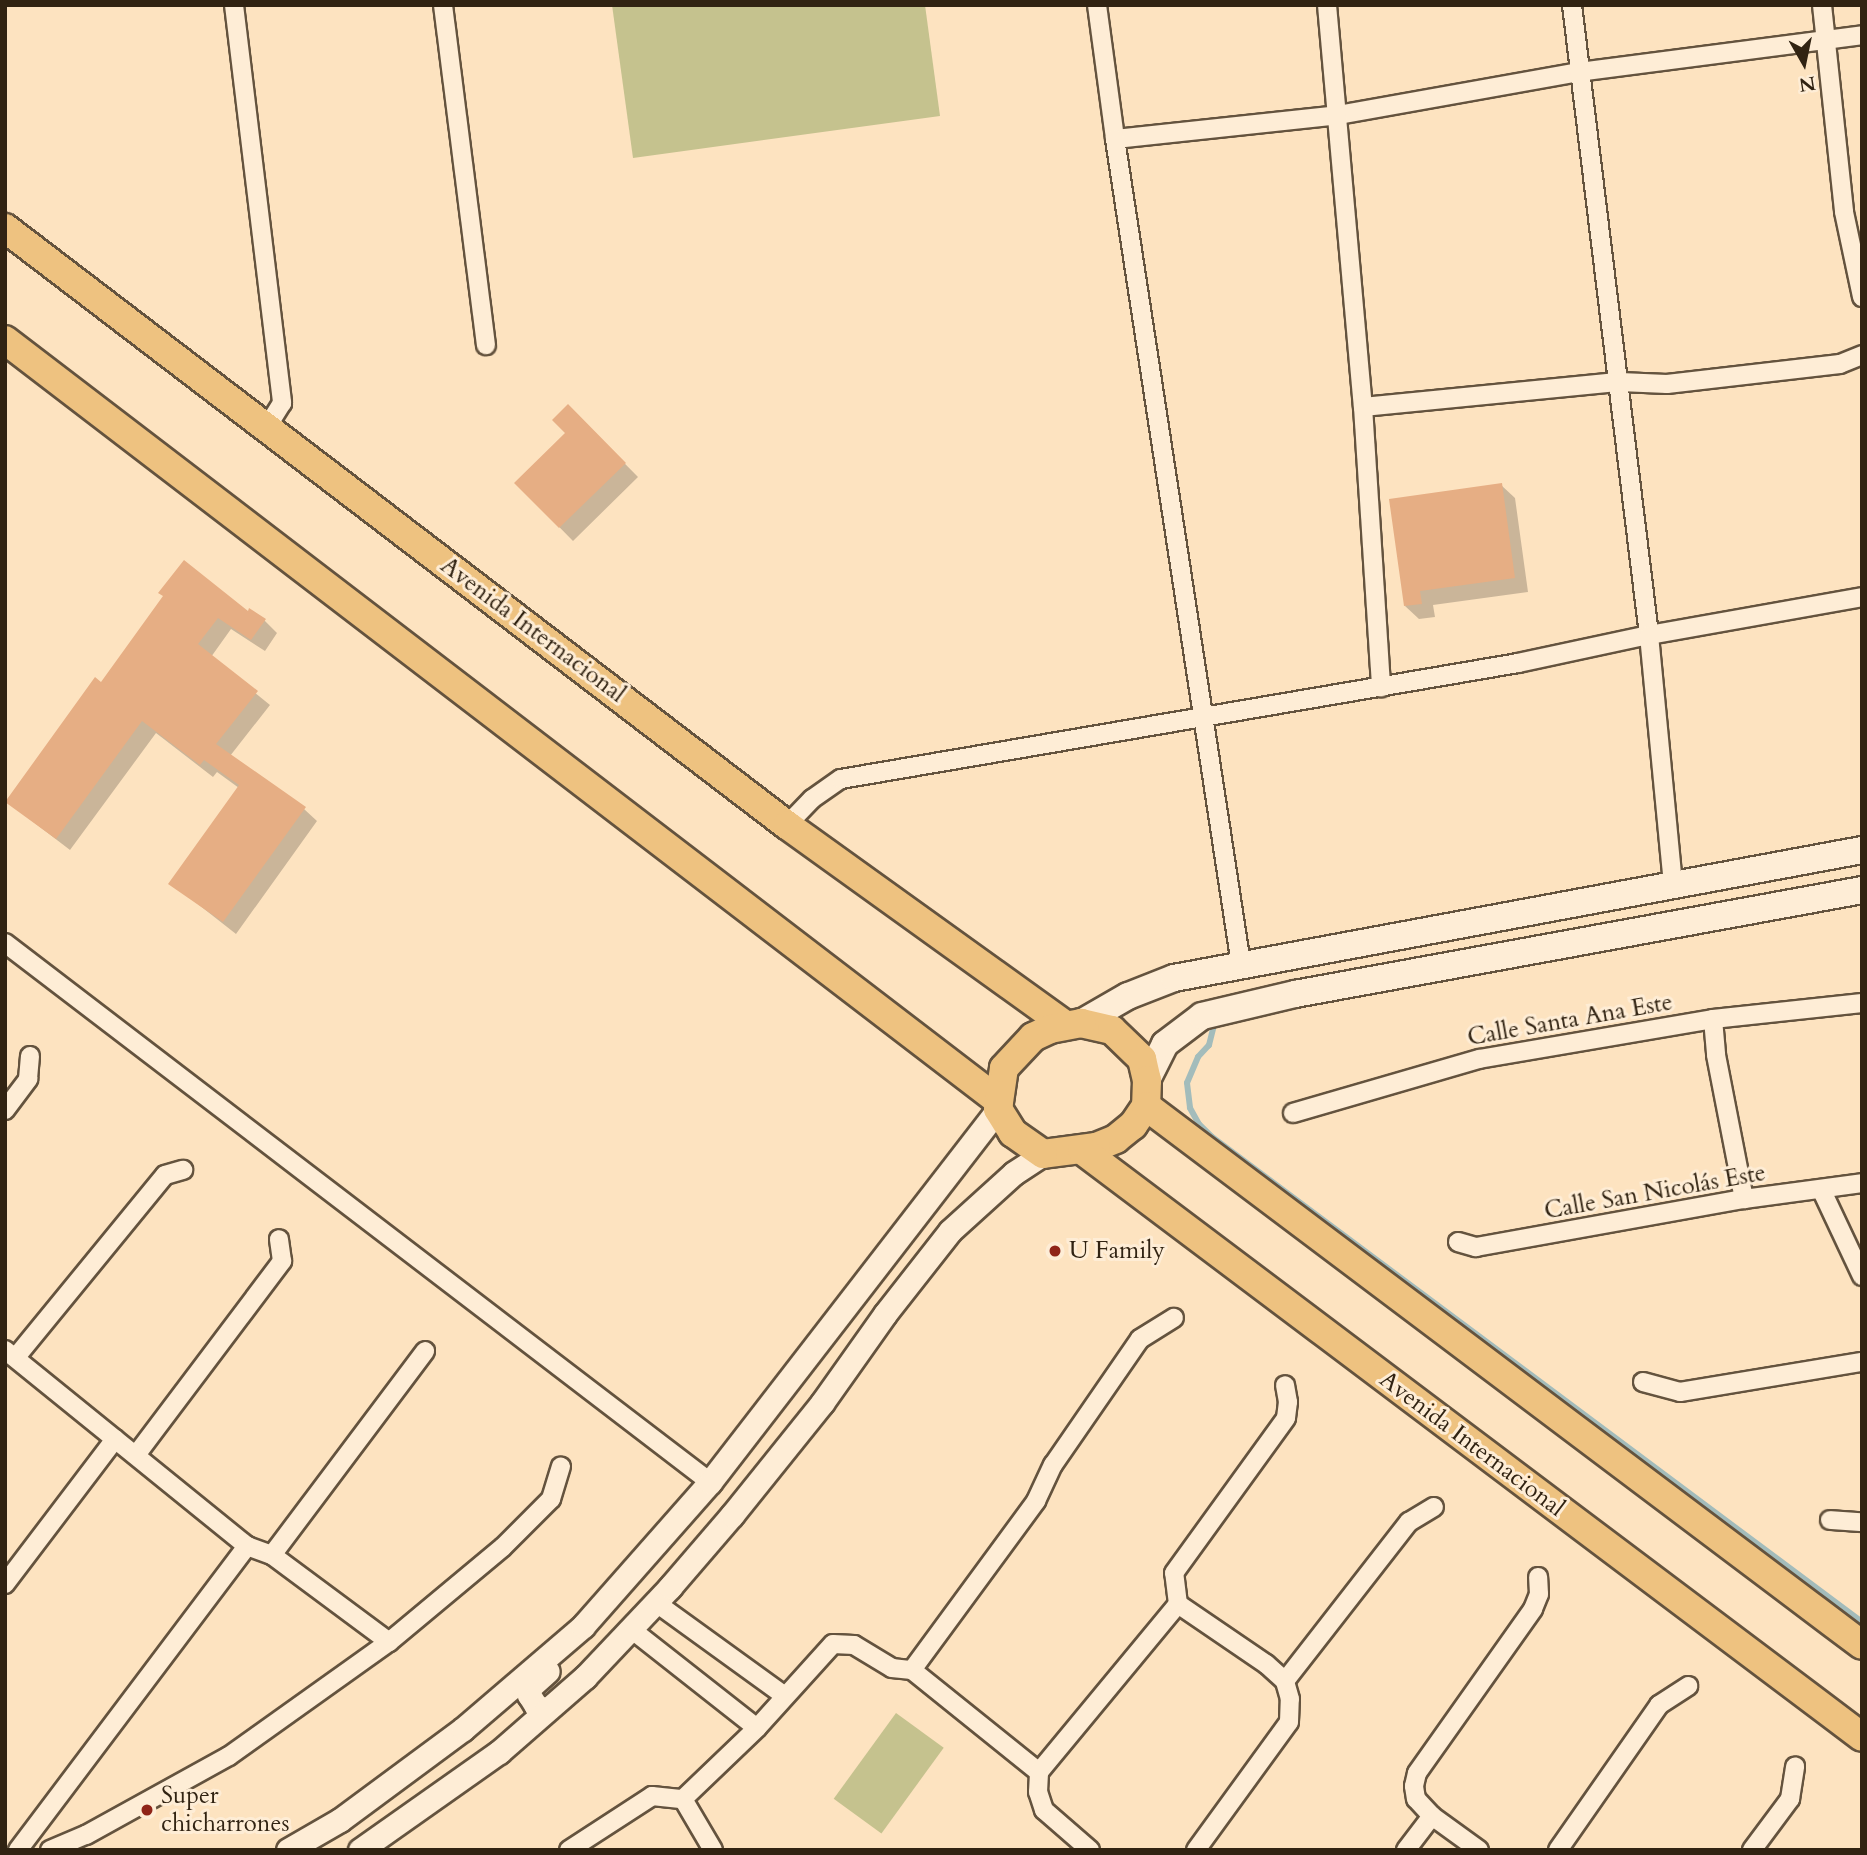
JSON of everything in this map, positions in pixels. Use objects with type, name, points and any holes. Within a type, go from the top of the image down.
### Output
[{"type":"main road","name":"Avenida Internacional","points":[[5,228],[787,825],[1073,1024]]},
{"type":"main road","points":[[5,340],[998,1105],[1013,1133],[1043,1154],[1082,1150],[1116,1139],[1133,1125],[1165,1044],[1202,1016],[1295,993],[1862,890]]},
{"type":"main road","points":[[998,1105],[1004,1068],[1033,1037],[1073,1024],[1128,996],[1174,978],[1862,850]]},
{"type":"main road","points":[[1073,1024],[1112,1030],[1142,1059],[1146,1093],[1862,1645]]},
{"type":"main road","name":"Avenida Internacional","points":[[1082,1150],[1862,1737]]},
{"type":"street","points":[[234,5],[282,403],[267,427]]},
{"type":"street","points":[[443,5],[486,345]]},
{"type":"street","points":[[1097,5],[1241,964]]},
{"type":"street","points":[[1327,5],[1363,407],[1381,687]]},
{"type":"street","points":[[1572,5],[1620,382],[1673,886]]},
{"type":"street","points":[[1822,5],[1844,212],[1862,297]]},
{"type":"street","points":[[1115,139],[1338,115],[1579,72],[1862,35]]},
{"type":"street","points":[[1363,407],[1620,382],[1667,384],[1840,364],[1862,355]]},
{"type":"street","points":[[787,825],[811,799],[841,779],[1381,687],[1862,597]]},
{"type":"street","points":[[5,943],[710,1482]]},
{"type":"street","name":"Calle Santa Ana Este","points":[[1293,1113],[1479,1059],[1713,1019],[1862,1003]]},
{"type":"street","points":[[1713,1019],[1716,1055],[1744,1199]]},
{"type":"street","points":[[5,1110],[28,1079],[30,1056]]},
{"type":"street","points":[[288,1850],[340,1820],[463,1729],[583,1626],[710,1482],[998,1105]]},
{"type":"street","points":[[360,1850],[499,1752],[586,1677],[732,1515],[822,1403],[950,1231],[1014,1173],[1043,1154]]},
{"type":"street","points":[[183,1170],[165,1175],[11,1354],[247,1546],[272,1555],[388,1642]]},
{"type":"street","name":"Calle San Nicolás Este","points":[[1458,1242],[1476,1247],[1744,1199],[1822,1191],[1862,1183]]},
{"type":"street","points":[[1822,1191],[1862,1276]]},
{"type":"street","points":[[136,1455],[282,1261],[279,1239]]},
{"type":"street","points":[[856,1293],[886,1314]]},
{"type":"street","points":[[912,1670],[1036,1501],[1053,1465],[1140,1339],[1174,1318]]},
{"type":"street","points":[[272,1555],[425,1351]]},
{"type":"street","points":[[1643,1382],[1680,1392],[1862,1362]]},
{"type":"street","points":[[1090,1850],[1044,1810],[1038,1793],[1039,1772],[1178,1604],[1174,1573],[1286,1418],[1289,1402],[1285,1385]]},
{"type":"street","points":[[5,1584],[116,1439]]},
{"type":"street","points":[[50,1850],[86,1835],[229,1756],[388,1642],[503,1547],[551,1499],[561,1466]]},
{"type":"street","points":[[1285,1681],[1409,1522],[1434,1507]]},
{"type":"street","points":[[1830,1520],[1862,1522]]},
{"type":"street","points":[[18,1850],[247,1546]]},
{"type":"street","points":[[1479,1850],[1432,1816],[1416,1799],[1414,1786],[1418,1773],[1533,1609],[1539,1594],[1538,1577]]},
{"type":"street","points":[[655,1602],[786,1696]]},
{"type":"street","points":[[1178,1604],[1266,1664],[1285,1681],[1290,1699],[1289,1722],[1196,1850]]},
{"type":"street","points":[[631,1629],[757,1728]]},
{"type":"street","points":[[547,1710],[532,1702],[529,1688],[551,1669],[562,1644]]},
{"type":"street","points":[[569,1850],[652,1796],[683,1799],[757,1728],[833,1644],[854,1645],[892,1668],[912,1670],[1039,1772]]},
{"type":"street","points":[[1558,1850],[1659,1705],[1688,1686]]},
{"type":"street","points":[[1752,1850],[1790,1799],[1795,1766]]},
{"type":"street","points":[[683,1799],[713,1850]]},
{"type":"street","points":[[1406,1850],[1432,1816]]},
{"type":"shaded area","points":[[612,5],[925,5],[940,116],[633,158]]},
{"type":"shaded area","points":[[896,1713],[944,1748],[881,1833],[834,1799]]},
{"type":"building","points":[[568,404],[626,463],[559,528],[514,483],[565,433],[552,420]]},
{"type":"building","points":[[1502,483],[1515,578],[1420,591],[1422,604],[1404,606],[1389,499]]},
{"type":"building","points":[[184,560],[248,611],[249,608],[266,619],[251,640],[218,618],[198,644],[258,691],[216,744],[306,807],[223,922],[168,884],[239,785],[204,760],[200,765],[142,721],[56,839],[5,802],[95,677],[101,682],[163,596],[158,593]]},
{"type":"waterway","points":[[1214,1025],[1209,1045],[1198,1057],[1187,1083],[1190,1108],[1199,1124],[1212,1137],[1862,1622]]},
{"type":"place","name":"U Family","points":[[1055,1251]]},
{"type":"place","name":"Super chicharrones","points":[[147,1810]]}]
